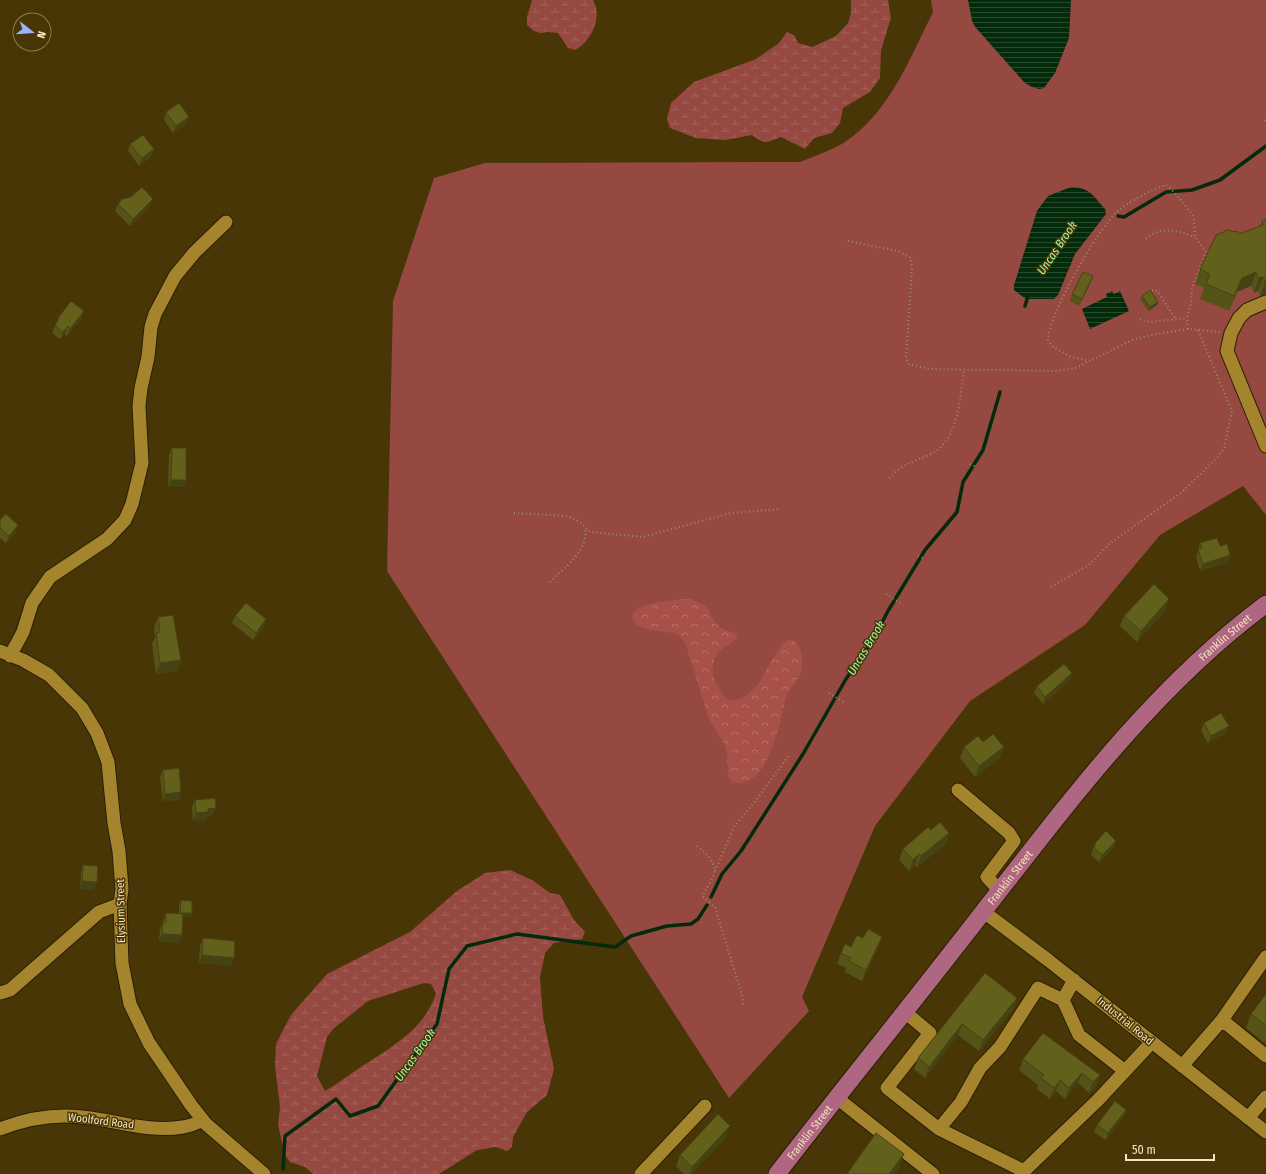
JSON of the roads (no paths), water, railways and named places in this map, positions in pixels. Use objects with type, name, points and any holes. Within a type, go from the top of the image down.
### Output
[{"type":"main road","name":"Franklin Street","points":[[777,1174],[1117,743],[1153,703],[1222,638],[1266,604]]},
{"type":"street","points":[[5,653],[23,632],[32,603],[50,577],[107,539],[125,520],[136,490],[142,463],[139,406],[141,388],[148,356],[151,327],[155,314],[175,276],[194,253],[226,222]]},
{"type":"street","points":[[1266,302],[1247,310],[1239,318],[1231,333],[1227,351],[1266,446]]},
{"type":"street","name":"Elysium Street","points":[[5,653],[23,660],[49,675],[78,704],[97,733],[108,762],[114,823],[119,851],[122,889],[120,904],[122,963],[130,1004],[156,1054],[203,1120],[264,1174]]},
{"type":"street","points":[[958,790],[1009,833],[1014,841],[987,876],[1000,891]]},
{"type":"street","points":[[0,993],[10,990],[99,912],[120,904]]},
{"type":"street","name":"Industrial Road","points":[[984,912],[1074,980],[1266,1132]]},
{"type":"street","points":[[1182,1066],[1222,1020],[1266,957]]},
{"type":"street","points":[[1063,1000],[1074,980]]},
{"type":"street","points":[[940,1130],[961,1102],[980,1068],[1000,1047],[1038,988],[1063,1000],[1079,1035],[1125,1071]]},
{"type":"street","points":[[905,1012],[930,1033],[888,1088],[940,1130],[1024,1171],[1098,1100],[1152,1042]]},
{"type":"street","points":[[1222,1020],[1266,1056]]},
{"type":"street","points":[[1248,1118],[1266,1097]]},
{"type":"street","points":[[837,1098],[933,1174]]},
{"type":"street","points":[[641,1174],[705,1106]]},
{"type":"street","name":"Woolford Road","points":[[0,1129],[55,1116],[81,1117],[151,1128],[183,1127],[203,1120]]},
{"type":"water","points":[[968,0],[1071,0],[1069,38],[1055,73],[1044,88],[1039,89],[1025,83],[976,28],[972,21]]},
{"type":"water","points":[[1071,187],[1083,189],[1091,194],[1105,209],[1106,214],[1075,254],[1058,295],[1054,299],[1026,299],[1014,290],[1014,285],[1037,211],[1048,196]]},
{"type":"water","points":[[1112,291],[1114,294],[1120,291],[1129,311],[1090,329],[1082,309],[1107,297],[1106,294]]},
{"type":"waterway","name":"Uncas Brook","points":[[1118,216],[1124,217],[1166,192],[1192,190],[1220,180],[1266,146]]},
{"type":"waterway","name":"Uncas Brook","points":[[1025,306],[1028,296]]},
{"type":"waterway","name":"Uncas Brook","points":[[711,897],[722,874],[741,851],[803,754],[846,679],[873,640],[888,611],[925,550],[957,512],[963,482],[983,450],[1000,392]]},
{"type":"waterway","name":"Uncas Brook","points":[[283,1169],[285,1136],[336,1099],[350,1116],[378,1106],[437,1024],[449,969],[467,946],[517,934],[615,947],[631,936],[667,926],[691,924],[698,919],[707,905]]}]
